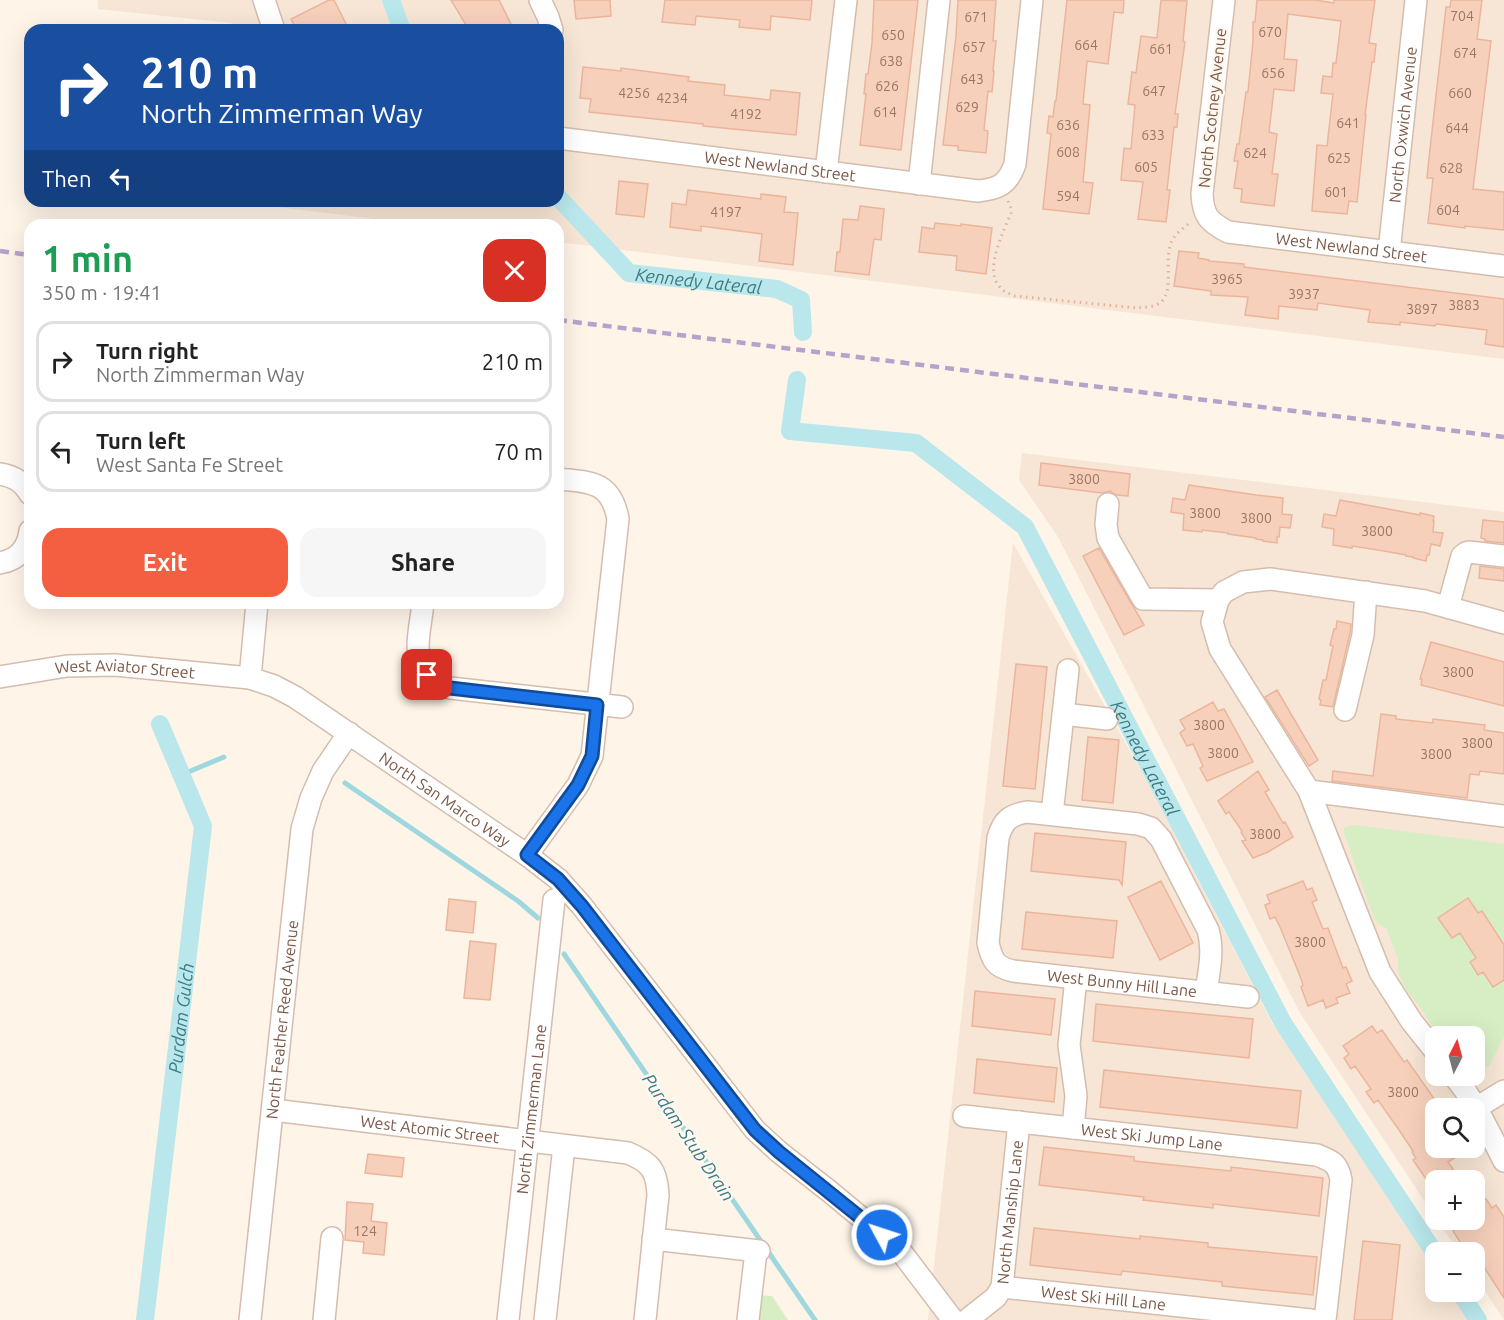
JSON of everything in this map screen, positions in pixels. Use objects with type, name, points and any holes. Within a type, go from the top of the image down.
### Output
[{"type":"street","points":[[264,0],[272,24]]},
{"type":"street","points":[[540,0],[550,24]]},
{"type":"street","points":[[826,172],[846,0]]},
{"type":"street","points":[[919,184],[939,0]]},
{"type":"street","points":[[1005,192],[1015,164],[1032,0]]},
{"type":"street","name":"North Scotney Avenue","points":[[1199,219],[1224,0]]},
{"type":"street","name":"North Oxwich Avenue","points":[[1389,252],[1416,0]]},
{"type":"street","name":"West Newland Street","points":[[564,139],[919,184],[1005,192]]},
{"type":"street","name":"West Newland Street","points":[[1199,219],[1228,232],[1504,266]]},
{"type":"street","points":[[0,474],[12,476],[24,486]]},
{"type":"street","points":[[527,855],[578,785],[592,756],[618,519],[615,505],[608,494],[598,486],[564,480]]},
{"type":"street","points":[[1108,504],[1106,524],[1108,538],[1143,599],[1218,600]]},
{"type":"street","points":[[0,563],[15,558],[24,548]]},
{"type":"street","points":[[1448,607],[1462,556],[1470,552],[1504,556]]},
{"type":"street","points":[[1425,1038],[1380,972],[1309,791],[1220,649],[1212,622],[1218,600],[1224,592],[1243,582],[1270,579],[1425,601],[1504,624]]},
{"type":"street","points":[[1345,711],[1363,635],[1366,592]]},
{"type":"street","points":[[250,678],[256,609]]},
{"type":"street","points":[[422,609],[418,656],[427,675],[438,684],[450,688],[622,707]]},
{"type":"street","name":"West Aviator Street","points":[[0,677],[67,666],[115,665],[250,678]]},
{"type":"street","points":[[1068,670],[1052,814],[1138,824],[1151,828],[1161,839],[1211,940],[1206,993]]},
{"type":"street","name":"North San Marco Way","points":[[250,678],[274,686],[295,697],[527,855],[558,879],[582,906],[755,1130],[899,1249],[953,1320]]},
{"type":"street","points":[[1063,714],[1107,719]]},
{"type":"street","name":"North Feather Reed Avenue","points":[[250,1320],[302,829],[311,798],[323,771],[349,734]]},
{"type":"street","points":[[1309,791],[1504,816]]},
{"type":"street","name":"West Bunny Hill Lane","points":[[1052,814],[1027,812],[1017,814],[1008,819],[1001,828],[998,838],[988,943],[991,957],[996,964],[1013,971],[1248,997]]},
{"type":"street","name":"North Zimmerman Lane","points":[[508,1320],[554,900]]},
{"type":"street","points":[[1073,1128],[1076,1096],[1069,1045],[1076,978]]},
{"type":"street","points":[[1485,1103],[1504,1091]]},
{"type":"street","name":"West Atomic Street","points":[[273,1110],[628,1153],[641,1158],[652,1169],[658,1180],[653,1239]]},
{"type":"street","name":"West Ski Jump Lane","points":[[964,1116],[1317,1155],[1329,1159],[1340,1172],[1341,1180],[1325,1320]]},
{"type":"street","name":"North Manship Lane","points":[[967,1320],[996,1297],[1002,1287],[1019,1122]]},
{"type":"street","points":[[1485,1125],[1504,1161]]},
{"type":"street","points":[[545,1320],[564,1146]]},
{"type":"street","points":[[324,1320],[332,1238]]},
{"type":"street","points":[[645,1320],[653,1239],[757,1251],[748,1320]]},
{"type":"street","name":"West Ski Hill Lane","points":[[1002,1287],[1311,1320]]},
{"type":"path","points":[[1005,192],[1011,213],[999,241],[994,275],[997,285],[1005,292],[1015,296],[1137,308],[1153,306],[1162,302],[1166,294],[1169,248],[1173,238],[1199,219]]},
{"type":"shaded area","points":[[98,0],[1504,0],[1504,359],[564,243],[564,219],[375,219],[278,207],[564,207],[564,24],[231,24],[98,9]]},
{"type":"shaded area","points":[[1022,453],[1504,512],[1504,1320],[1485,1291],[1485,1242],[1452,1242],[1444,1230],[1485,1230],[1485,1170],[1425,1170],[1425,1202],[1300,1013],[1058,537],[1019,480]]},
{"type":"shaded area","points":[[1013,543],[1147,781],[1273,1025],[1425,1251],[1425,1302],[1460,1302],[1472,1320],[928,1320]]},
{"type":"green space","points":[[1354,825],[1504,844],[1504,1037],[1489,1066],[1485,1067],[1485,1026],[1433,1026],[1403,984],[1398,972],[1398,959],[1386,928],[1377,923],[1373,916],[1343,831],[1345,827]]},
{"type":"green space","points":[[759,1295],[772,1296],[788,1320],[757,1320]]},
{"type":"building","points":[[329,0],[334,0],[346,24],[294,24],[291,19]]},
{"type":"building","points":[[451,0],[499,0],[511,24],[465,24]]},
{"type":"building","points":[[574,0],[610,0],[611,16],[576,19]]},
{"type":"building","points":[[665,0],[812,0],[810,20],[771,16],[770,30],[739,27],[740,20],[696,16],[695,25],[662,22]]},
{"type":"building","points":[[874,0],[918,0],[901,150],[860,145],[866,74],[868,74],[872,43]]},
{"type":"building","points":[[958,0],[996,0],[993,41],[996,41],[994,71],[992,92],[988,91],[984,130],[988,131],[986,153],[958,150],[958,146],[943,145]]},
{"type":"building","points":[[1067,0],[1124,0],[1123,13],[1114,12],[1108,64],[1087,61],[1083,104],[1090,105],[1083,182],[1093,183],[1089,214],[1043,209],[1051,134],[1047,133],[1049,116],[1053,117],[1056,101]]},
{"type":"building","points":[[1161,0],[1187,1],[1183,41],[1185,42],[1175,114],[1178,114],[1177,127],[1174,127],[1167,190],[1170,190],[1166,222],[1138,219],[1143,182],[1121,180],[1124,148],[1131,149],[1135,105],[1128,104],[1132,72],[1136,73],[1141,36],[1157,38]]},
{"type":"building","points":[[1257,0],[1315,0],[1334,3],[1334,0],[1375,0],[1369,43],[1376,44],[1365,115],[1357,202],[1349,201],[1347,214],[1312,211],[1317,145],[1327,146],[1333,94],[1321,93],[1323,76],[1332,77],[1341,21],[1288,14],[1284,59],[1297,60],[1294,91],[1274,89],[1269,132],[1277,134],[1272,174],[1278,174],[1274,206],[1241,202],[1242,189],[1234,188],[1238,161],[1234,161],[1237,144],[1239,144],[1246,92],[1248,92],[1253,22],[1255,22]]},
{"type":"building","points":[[1451,0],[1482,0],[1477,39],[1491,41],[1473,189],[1504,192],[1504,230],[1428,223],[1433,178],[1427,178],[1429,158],[1446,7],[1450,7]]},
{"type":"building","points":[[583,67],[621,71],[621,68],[689,77],[688,81],[725,85],[724,95],[770,100],[771,90],[800,93],[796,135],[589,112],[591,99],[580,98]]},
{"type":"building","points":[[619,181],[648,184],[644,217],[616,214]]},
{"type":"building","points":[[688,190],[761,199],[761,194],[786,197],[784,212],[798,213],[793,265],[759,261],[762,234],[701,226],[701,231],[670,227],[672,203],[686,205]]},
{"type":"building","points":[[860,206],[884,209],[881,240],[874,239],[869,275],[835,271],[837,252],[840,252],[843,219],[858,220]]},
{"type":"building","points":[[935,223],[992,228],[986,274],[956,270],[957,256],[919,252],[922,227],[934,229]]},
{"type":"building","points":[[1179,251],[1199,253],[1198,258],[1209,261],[1244,264],[1244,267],[1504,299],[1504,347],[1485,344],[1487,330],[1436,324],[1435,326],[1400,322],[1400,325],[1368,322],[1370,310],[1318,303],[1317,310],[1279,306],[1278,319],[1245,315],[1248,297],[1211,295],[1211,291],[1174,286]]},
{"type":"building","points":[[1041,463],[1130,474],[1128,496],[1116,495],[1110,491],[1102,493],[1039,485]]},
{"type":"building","points":[[1189,485],[1283,498],[1282,514],[1292,515],[1290,528],[1280,527],[1277,543],[1228,533],[1183,530],[1184,514],[1171,512],[1173,498],[1185,500]]},
{"type":"building","points":[[1340,500],[1434,516],[1433,532],[1443,533],[1440,546],[1431,544],[1426,561],[1378,550],[1333,545],[1334,529],[1322,527],[1324,514],[1336,516]]},
{"type":"building","points":[[1483,520],[1504,522],[1504,543],[1485,541],[1481,538]]},
{"type":"building","points":[[1099,548],[1144,625],[1124,635],[1083,556]]},
{"type":"building","points":[[1480,566],[1504,569],[1504,581],[1479,578]]},
{"type":"building","points":[[1337,621],[1351,624],[1333,707],[1320,705],[1321,700],[1319,699],[1323,680],[1326,680],[1333,646],[1330,645]]},
{"type":"building","points":[[1431,642],[1504,662],[1504,706],[1421,685],[1422,679],[1420,679]]},
{"type":"building","points":[[1016,664],[1047,667],[1035,789],[1003,786]]},
{"type":"building","points":[[1277,690],[1318,760],[1309,766],[1265,697]]},
{"type":"building","points":[[1213,702],[1218,711],[1224,709],[1253,762],[1207,781],[1200,768],[1203,766],[1193,744],[1187,746],[1180,733],[1185,729],[1180,720]]},
{"type":"building","points":[[1381,714],[1396,716],[1396,719],[1433,723],[1433,719],[1485,725],[1484,730],[1504,733],[1504,774],[1480,771],[1479,775],[1470,774],[1467,798],[1332,781],[1333,771],[1373,776]]},
{"type":"building","points":[[1088,737],[1119,740],[1113,803],[1082,800]]},
{"type":"building","points":[[1258,771],[1269,790],[1265,792],[1293,837],[1253,858],[1242,841],[1246,840],[1242,831],[1229,812],[1226,814],[1218,801]]},
{"type":"building","points":[[1035,833],[1126,842],[1122,885],[1119,880],[1031,871]]},
{"type":"building","points":[[1161,881],[1193,943],[1160,960],[1128,897]]},
{"type":"building","points":[[1303,881],[1307,890],[1312,888],[1317,900],[1312,902],[1323,929],[1328,928],[1343,968],[1346,967],[1352,981],[1346,984],[1350,993],[1336,998],[1338,1003],[1326,1008],[1323,1000],[1308,1006],[1301,987],[1303,985],[1300,976],[1280,927],[1275,917],[1270,919],[1265,905],[1270,903],[1267,895]]},
{"type":"building","points":[[1468,898],[1478,913],[1482,911],[1504,945],[1504,980],[1493,987],[1483,972],[1478,975],[1470,962],[1476,958],[1460,933],[1452,938],[1438,918]]},
{"type":"building","points":[[449,899],[476,902],[473,933],[446,930]]},
{"type":"building","points":[[1026,912],[1117,921],[1113,958],[1022,949]]},
{"type":"building","points":[[470,941],[496,944],[490,1000],[464,998]]},
{"type":"building","points":[[975,991],[1055,999],[1051,1035],[972,1026]]},
{"type":"building","points":[[1096,1004],[1253,1019],[1249,1058],[1093,1041]]},
{"type":"building","points":[[1372,1026],[1377,1033],[1382,1030],[1404,1062],[1407,1060],[1434,1098],[1425,1098],[1425,1158],[1454,1158],[1448,1162],[1453,1169],[1425,1170],[1425,1178],[1413,1160],[1416,1158],[1413,1151],[1399,1130],[1378,1100],[1374,1103],[1366,1092],[1371,1089],[1355,1066],[1351,1069],[1344,1058],[1349,1054],[1343,1046]]},
{"type":"building","points":[[977,1059],[1057,1068],[1054,1102],[974,1093]]},
{"type":"building","points":[[1104,1070],[1301,1091],[1297,1128],[1100,1107]]},
{"type":"building","points":[[1044,1147],[1134,1157],[1134,1161],[1231,1171],[1231,1167],[1323,1178],[1319,1216],[1213,1204],[1213,1208],[1143,1200],[1144,1197],[1039,1185]]},
{"type":"building","points":[[368,1154],[404,1158],[402,1177],[365,1173]]},
{"type":"building","points":[[1485,1200],[1492,1208],[1496,1205],[1504,1217],[1504,1298],[1485,1269],[1485,1242],[1460,1242],[1453,1231],[1485,1230]]},
{"type":"building","points":[[347,1202],[373,1204],[371,1221],[387,1223],[384,1255],[363,1253],[364,1242],[345,1240]]},
{"type":"building","points":[[1034,1228],[1140,1239],[1140,1236],[1208,1243],[1208,1247],[1317,1257],[1313,1295],[1222,1286],[1222,1282],[1122,1271],[1121,1275],[1030,1265]]},
{"type":"building","points":[[1363,1241],[1400,1245],[1392,1320],[1354,1320]]},
{"type":"waterway","name":"Kennedy Lateral","points":[[391,0],[400,24]]},
{"type":"waterway","name":"Kennedy Lateral","points":[[564,203],[629,273],[777,289],[801,300],[803,332]]},
{"type":"waterway","name":"Kennedy Lateral","points":[[797,380],[790,431],[916,443],[1025,527],[1283,1023],[1427,1242]]},
{"type":"waterway","name":"Purdam Gulch","points":[[145,1320],[203,826],[160,724]]},
{"type":"waterway","name":"Purdam Stub Drain","points":[[181,775],[224,757]]},
{"type":"waterway","name":"Purdam Stub Drain","points":[[345,783],[518,901],[538,918]]},
{"type":"waterway","name":"Purdam Stub Drain","points":[[564,954],[815,1320]]},
{"type":"waterway","name":"Kennedy Lateral","points":[[1466,1302],[1478,1320]]},
{"type":"railway","points":[[0,251],[24,254]]},
{"type":"railway","points":[[564,321],[1504,437]]},
{"type":"route","points":[[427,675],[438,684],[450,688],[597,705],[592,756],[578,785],[527,855],[558,879],[582,906],[755,1130],[882,1235]]}]
